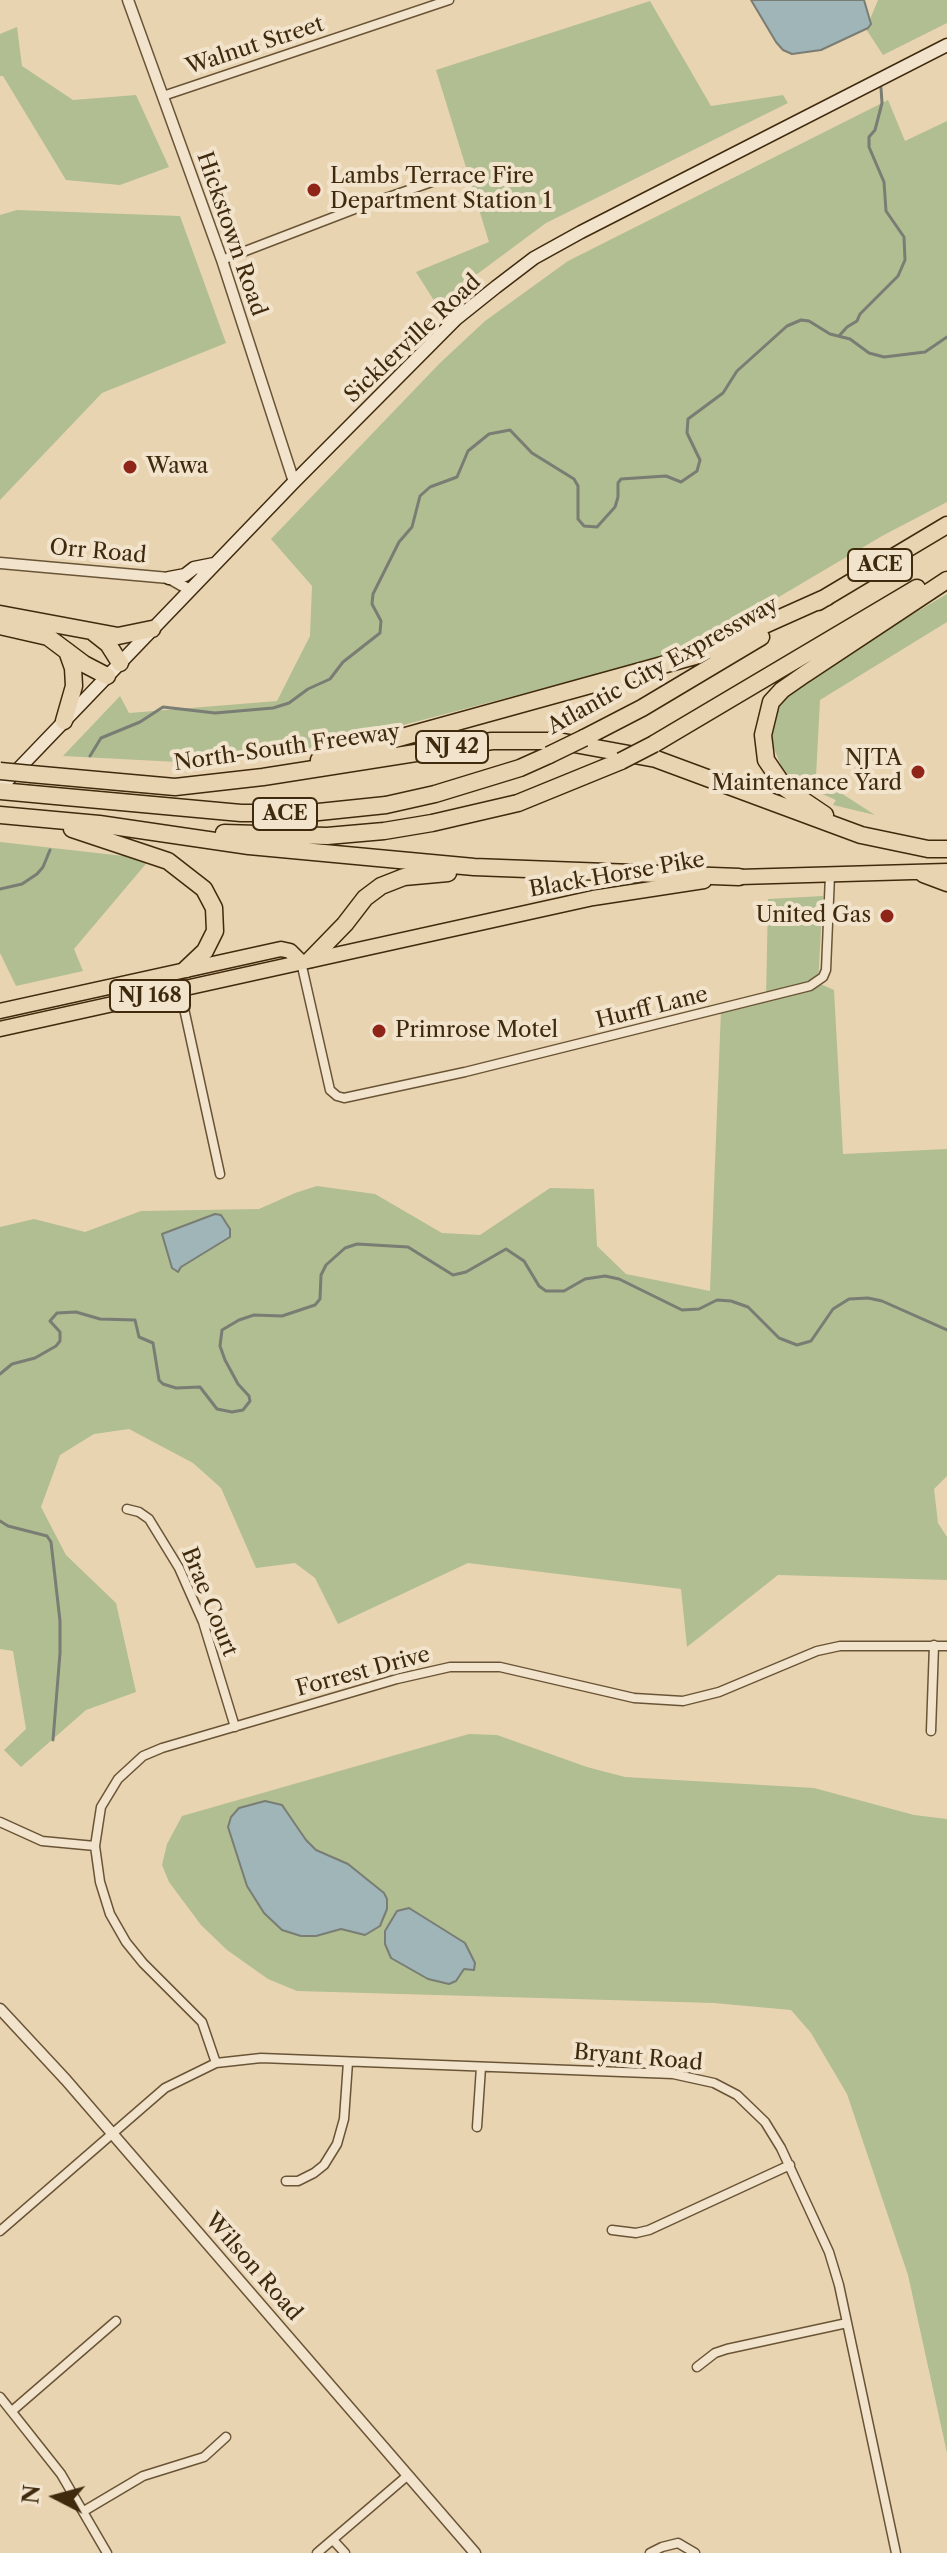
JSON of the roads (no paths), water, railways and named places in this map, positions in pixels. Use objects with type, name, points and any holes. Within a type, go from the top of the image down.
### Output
[{"type":"highway","name":"Atlantic City Expressway","points":[[4,790],[241,813],[309,813],[386,805],[435,794],[520,768],[642,708],[947,525]]},
{"type":"highway","name":"ACE","points":[[99,824],[289,836],[384,831],[507,806],[590,775],[654,744],[947,572]]},
{"type":"highway","points":[[861,835],[785,788],[766,760],[763,747],[765,720],[771,702],[782,690],[947,580]]},
{"type":"highway","points":[[263,777],[695,656],[827,597]]},
{"type":"highway","points":[[0,614],[118,636],[152,629]]},
{"type":"highway","points":[[0,626],[39,634],[107,676]]},
{"type":"highway","points":[[93,632],[108,644],[120,663]]},
{"type":"highway","points":[[64,721],[74,686],[73,668],[66,649]]},
{"type":"highway","name":"North-South Freeway","points":[[0,771],[175,787],[263,777],[477,743],[558,741],[656,759],[861,835],[928,849],[947,849]]},
{"type":"highway","points":[[0,815],[99,824],[249,846],[474,867],[739,877]]},
{"type":"highway","points":[[0,815],[104,838],[168,861],[196,880],[211,898],[215,931],[205,951],[186,969]]},
{"type":"highway","points":[[306,960],[345,924],[365,898],[381,886],[404,877],[534,870]]},
{"type":"main road","name":"Sicklerville Road","points":[[4,790],[64,721],[214,564],[456,319],[534,258],[947,45]]},
{"type":"main road","points":[[169,578],[214,564]]},
{"type":"main road","name":"Black Horse Pike","points":[[0,1029],[593,898],[739,877],[947,871]]},
{"type":"main road","points":[[915,872],[947,884]]},
{"type":"main road","name":"Black Horse Pike","points":[[0,1011],[281,949],[306,960]]},
{"type":"main road","points":[[136,981],[139,999]]},
{"type":"street","name":"Hickstown Road","points":[[128,0],[222,260],[294,482]]},
{"type":"street","name":"Walnut Street","points":[[163,96],[449,0]]},
{"type":"street","points":[[222,260],[449,176]]},
{"type":"street","name":"Orr Road","points":[[0,563],[169,578],[190,590]]},
{"type":"street","name":"Hurff Lane","points":[[306,960],[330,1090],[344,1098],[479,1069],[810,986],[823,977],[826,970],[830,875]]},
{"type":"street","points":[[180,990],[220,1174]]},
{"type":"street","name":"Brae Court","points":[[127,1509],[149,1519],[179,1568],[203,1622],[235,1727]]},
{"type":"street","points":[[931,1731],[934,1645]]},
{"type":"street","name":"Forrest Drive","points":[[216,2063],[202,2022],[134,1953],[118,1929],[100,1882],[95,1846],[101,1807],[118,1779],[134,1763],[162,1748],[397,1679],[450,1667],[500,1667],[634,1698],[683,1701],[719,1692],[817,1651],[840,1646],[947,1646]]},
{"type":"street","points":[[0,1822],[42,1841],[95,1846]]},
{"type":"street","name":"Wilson Road","points":[[0,2009],[66,2080],[475,2553]]},
{"type":"street","name":"Bryant Road","points":[[0,2231],[165,2088],[216,2063],[261,2058],[673,2074],[701,2078],[727,2089],[756,2111],[774,2135],[829,2252],[896,2553]]},
{"type":"street","points":[[286,2181],[306,2178],[324,2165],[332,2154],[344,2119],[348,2062]]},
{"type":"street","points":[[477,2127],[481,2067]]},
{"type":"street","points":[[612,2230],[636,2233],[649,2230],[790,2165]]},
{"type":"street","points":[[12,2411],[116,2321]]},
{"type":"street","points":[[697,2367],[715,2353],[727,2349],[847,2323]]},
{"type":"street","points":[[0,2397],[54,2464],[107,2553]]},
{"type":"street","points":[[84,2511],[143,2476],[204,2457],[226,2437]]},
{"type":"street","points":[[317,2553],[407,2476]]},
{"type":"street","points":[[333,2540],[345,2553]]},
{"type":"street","points":[[650,2553],[678,2543],[695,2553]]},
{"type":"water","points":[[751,0],[864,0],[871,24],[821,50],[792,54],[776,42]]},
{"type":"water","points":[[215,1214],[221,1215],[230,1229],[230,1237],[181,1267],[178,1272],[172,1268],[162,1234]]},
{"type":"water","points":[[265,1801],[282,1805],[316,1850],[348,1864],[384,1893],[387,1909],[380,1926],[365,1935],[341,1929],[316,1936],[301,1936],[282,1930],[264,1913],[247,1886],[228,1827],[231,1817],[239,1808]]},
{"type":"water","points":[[409,1908],[465,1943],[475,1963],[474,1970],[464,1969],[456,1981],[449,1984],[428,1979],[391,1958],[385,1944],[385,1931],[397,1911]]},
{"type":"waterway","points":[[839,336],[898,276],[905,260],[904,237],[886,211],[884,182],[869,147],[869,137],[875,130],[882,103],[881,88]]},
{"type":"waterway","points":[[90,756],[101,738],[140,722],[163,707],[215,713],[273,708],[289,703],[308,689],[330,679],[343,662],[380,633],[381,621],[372,604],[373,594],[399,542],[412,527],[420,496],[430,487],[457,477],[468,451],[489,434],[510,430],[532,453],[574,479],[578,486],[578,519],[584,526],[597,527],[615,507],[621,479],[666,476],[681,482],[697,471],[700,460],[687,433],[688,419],[723,393],[737,371],[787,326],[801,320],[809,321],[830,334],[850,339],[869,353],[884,357],[925,352],[947,337]]},
{"type":"waterway","points":[[0,889],[22,884],[37,874],[50,850]]},
{"type":"waterway","points":[[0,1374],[12,1364],[35,1358],[56,1346],[60,1341],[60,1332],[50,1321],[57,1313],[76,1312],[100,1319],[135,1320],[139,1337],[153,1343],[159,1380],[163,1384],[176,1388],[200,1387],[217,1409],[232,1412],[243,1410],[250,1401],[249,1396],[238,1384],[225,1360],[220,1346],[222,1330],[254,1315],[282,1316],[315,1305],[320,1299],[321,1275],[326,1265],[345,1248],[357,1244],[408,1247],[453,1275],[466,1272],[506,1249],[524,1261],[539,1286],[546,1291],[564,1291],[585,1279],[605,1276],[619,1279],[682,1310],[699,1309],[717,1300],[731,1301],[748,1307],[779,1338],[797,1345],[811,1341],[833,1309],[849,1299],[882,1301],[947,1330]]},
{"type":"waterway","points":[[0,1521],[47,1536],[51,1542],[60,1621],[53,1740]]},
{"type":"place","name":"Lambs Terrace Fire Department Station 1","points":[[314,190]]},
{"type":"place","name":"Wawa","points":[[130,467]]},
{"type":"place","name":"NJTA Maintenance Yard","points":[[918,772]]},
{"type":"place","name":"United Gas","points":[[887,916]]},
{"type":"place","name":"Primrose Motel","points":[[379,1031]]}]
